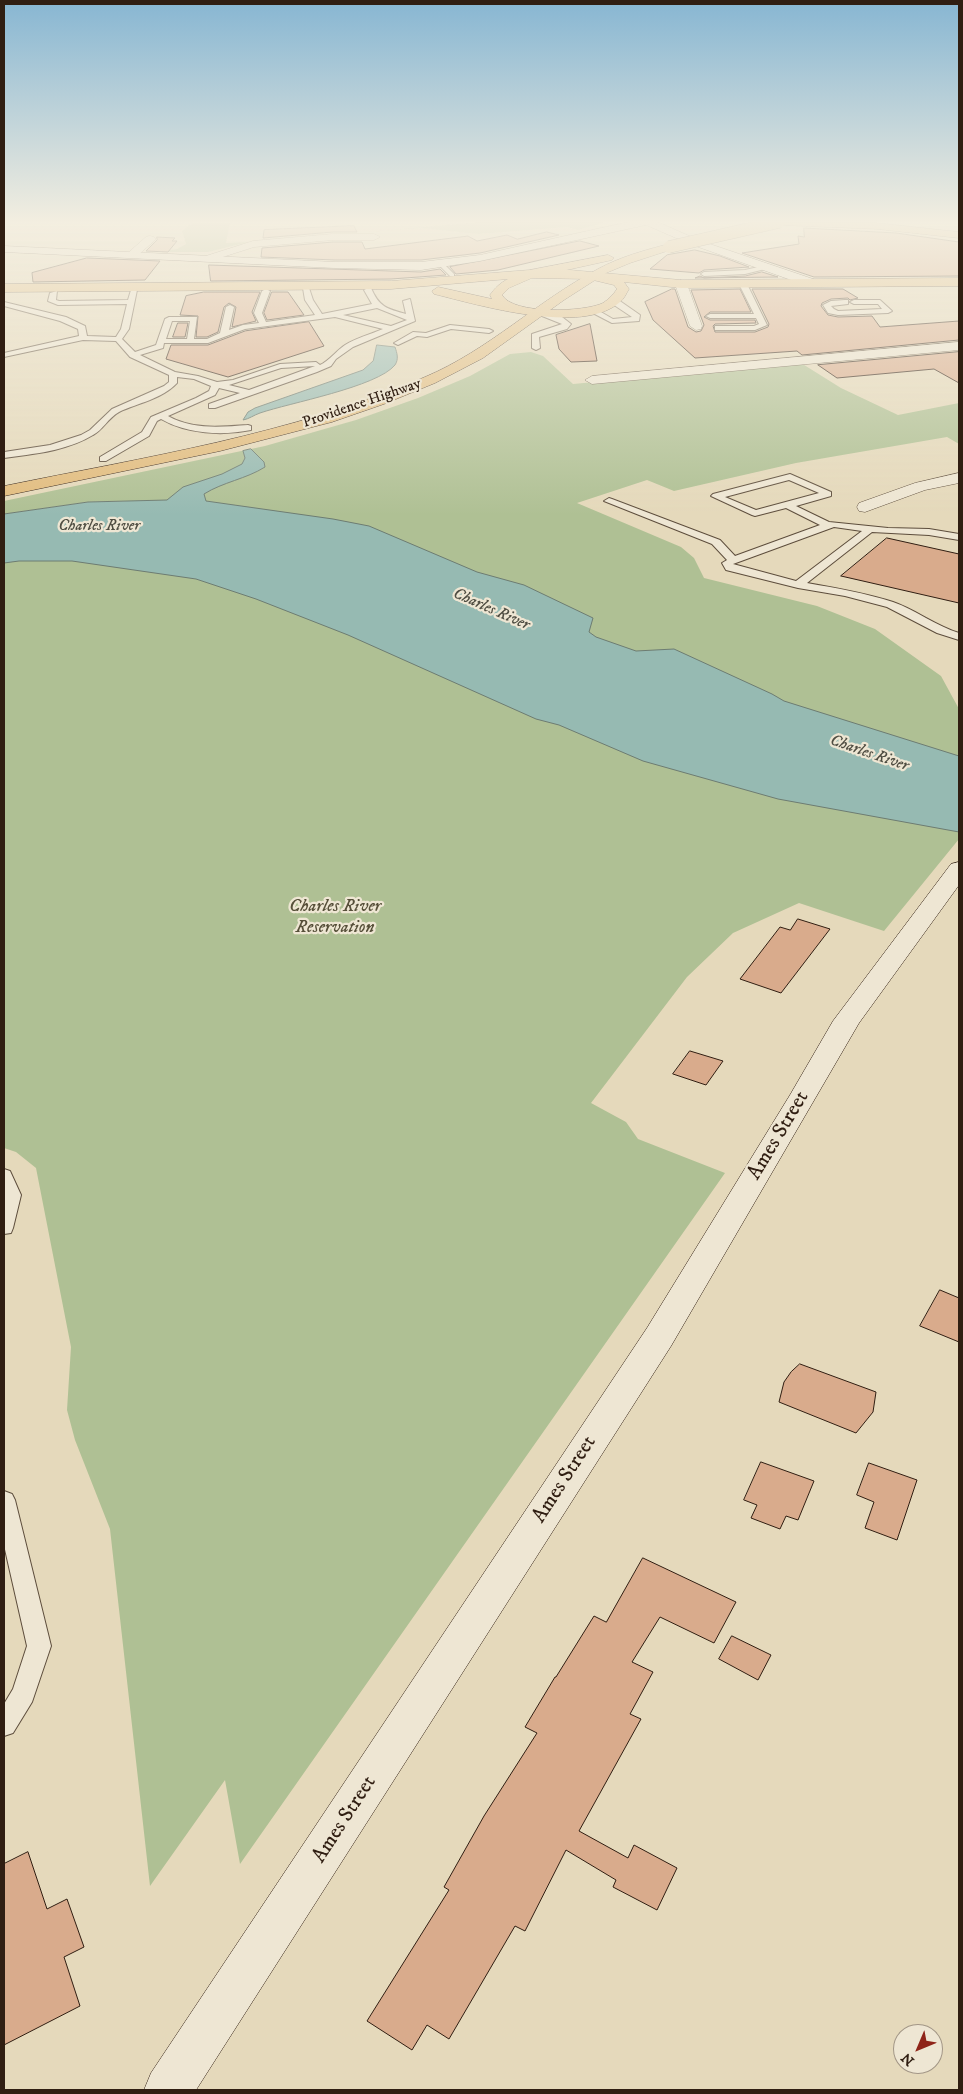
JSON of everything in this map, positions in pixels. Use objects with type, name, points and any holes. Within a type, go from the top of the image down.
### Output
[{"type":"main road","name":"Providence Highway","points":[[4,479],[248,428],[308,412],[367,392],[413,373],[463,347],[505,320]]},
{"type":"main road","name":"Providence Highway","points":[[4,491],[244,440],[347,411],[410,389],[460,365],[492,346],[529,320]]},
{"type":"street","points":[[694,320],[696,326]]},
{"type":"street","points":[[592,380],[957,347]]},
{"type":"street","points":[[864,507],[921,486],[959,478]]},
{"type":"street","name":"Ames Street","points":[[168,2090],[658,1337],[804,1095],[846,1020],[956,877]]},
{"type":"lane","points":[[65,320],[82,328],[83,338]]},
{"type":"lane","points":[[118,339],[125,328],[127,320]]},
{"type":"lane","points":[[133,355],[160,346],[169,320]]},
{"type":"lane","points":[[190,341],[194,320]]},
{"type":"lane","points":[[224,333],[227,320]]},
{"type":"lane","points":[[261,320],[263,324]]},
{"type":"lane","points":[[161,342],[208,340],[219,338],[224,333],[243,327],[304,320]]},
{"type":"lane","points":[[357,320],[427,335],[450,328],[489,331]]},
{"type":"lane","points":[[212,406],[328,364],[333,357],[350,345],[412,320]]},
{"type":"lane","points":[[536,348],[535,336],[564,327],[567,324],[557,320]]},
{"type":"lane","points":[[610,320],[627,320]]},
{"type":"lane","points":[[718,328],[760,327],[764,323],[762,320]]},
{"type":"lane","points":[[398,343],[416,334]]},
{"type":"lane","points":[[4,355],[83,338],[118,339]]},
{"type":"lane","points":[[118,339],[122,348],[133,355],[168,369],[173,374],[188,375],[216,385],[251,392]]},
{"type":"lane","points":[[216,385],[235,382],[280,366],[328,364]]},
{"type":"lane","points":[[4,455],[51,446],[86,436],[93,432],[105,418],[115,411],[168,388],[173,383],[173,374]]},
{"type":"lane","points":[[103,459],[146,434],[154,419],[212,393],[216,385]]},
{"type":"lane","points":[[162,416],[169,421],[197,429],[248,428]]},
{"type":"lane","points":[[787,505],[828,494],[790,477],[716,496],[755,513],[787,505],[827,525]]},
{"type":"lane","points":[[609,501],[716,542],[733,560]]},
{"type":"lane","points":[[959,537],[930,532],[870,529],[842,524],[827,525],[727,563],[730,568],[798,585],[846,593],[891,605],[941,631],[959,637]]},
{"type":"lane","points":[[798,585],[870,529]]},
{"type":"lane","points":[[4,1175],[12,1195],[4,1228]]},
{"type":"lane","points":[[4,1500],[39,1646],[24,1694],[4,1725]]},
{"type":"green space","points":[[531,352],[543,356],[573,384],[801,363],[841,388],[898,415],[959,403],[959,444],[947,437],[796,463],[674,491],[647,480],[577,503],[681,547],[694,558],[704,578],[817,606],[875,629],[941,676],[959,709],[959,761],[130,501],[88,502],[4,514],[4,501],[265,446],[356,420],[418,398],[470,376],[510,354]]},
{"type":"green space","name":"Charles River Reservation","points":[[55,538],[959,799],[959,839],[884,931],[799,903],[733,933],[687,977],[591,1103],[626,1122],[638,1139],[725,1173],[240,1864],[225,1780],[150,1886],[110,1529],[75,1440],[67,1410],[71,1347],[36,1168],[16,1152],[4,1148],[4,542]]},
{"type":"water","points":[[377,345],[395,347],[396,363],[385,373],[332,394],[273,409],[243,420],[248,412],[255,408],[363,370],[373,361]]},
{"type":"water","name":"Charles River","points":[[251,449],[264,462],[265,467],[204,494],[206,501],[369,526],[477,572],[524,585],[593,618],[589,632],[596,637],[636,651],[674,649],[784,701],[959,756],[959,832],[778,799],[643,761],[559,725],[536,719],[348,635],[256,599],[196,579],[72,561],[19,561],[4,563],[4,514],[88,502],[167,500],[183,487],[222,474],[242,464],[245,458],[243,451]]},
{"type":"building","points":[[198,320],[221,320],[218,332],[207,337],[196,337]]},
{"type":"building","points":[[233,320],[256,321],[232,327]]},
{"type":"building","points":[[653,320],[686,320],[688,327],[696,332],[701,331],[704,325],[702,320],[755,320],[756,323],[715,324],[713,326],[715,332],[755,332],[768,327],[767,320],[875,320],[880,327],[959,321],[959,340],[802,355],[797,351],[695,358]]},
{"type":"building","points":[[309,322],[324,346],[228,377],[166,359],[171,345],[208,345],[245,331]]},
{"type":"building","points":[[178,323],[188,323],[185,337],[173,337]]},
{"type":"building","points":[[590,324],[597,361],[571,362],[559,349],[556,335]]},
{"type":"building","points":[[959,352],[959,383],[934,369],[837,378],[818,365]]},
{"type":"building","points":[[887,538],[959,554],[959,603],[841,576]]},
{"type":"building","points":[[798,919],[830,929],[781,993],[740,979],[780,927],[790,930]]},
{"type":"building","points":[[690,1051],[723,1061],[706,1085],[673,1074]]},
{"type":"building","points":[[940,1290],[959,1298],[959,1342],[920,1326]]},
{"type":"building","points":[[800,1364],[876,1392],[873,1412],[856,1433],[779,1402],[784,1382]]},
{"type":"building","points":[[761,1462],[814,1481],[798,1520],[786,1516],[780,1529],[751,1518],[757,1505],[744,1500]]},
{"type":"building","points":[[869,1463],[917,1480],[897,1540],[865,1528],[874,1502],[857,1495]]},
{"type":"building","points":[[643,1558],[736,1602],[714,1643],[660,1617],[632,1662],[653,1672],[630,1714],[641,1719],[579,1831],[628,1858],[634,1845],[677,1868],[657,1910],[613,1887],[616,1880],[566,1850],[525,1931],[515,1926],[449,2039],[427,2025],[412,2050],[367,2021],[449,1890],[444,1887],[484,1816],[537,1733],[525,1727],[594,1616],[606,1622]]},
{"type":"building","points":[[732,1636],[771,1655],[758,1680],[719,1659]]},
{"type":"building","points":[[28,1852],[47,1909],[67,1899],[84,1947],[64,1957],[80,2006],[4,2045],[4,1864]]}]
